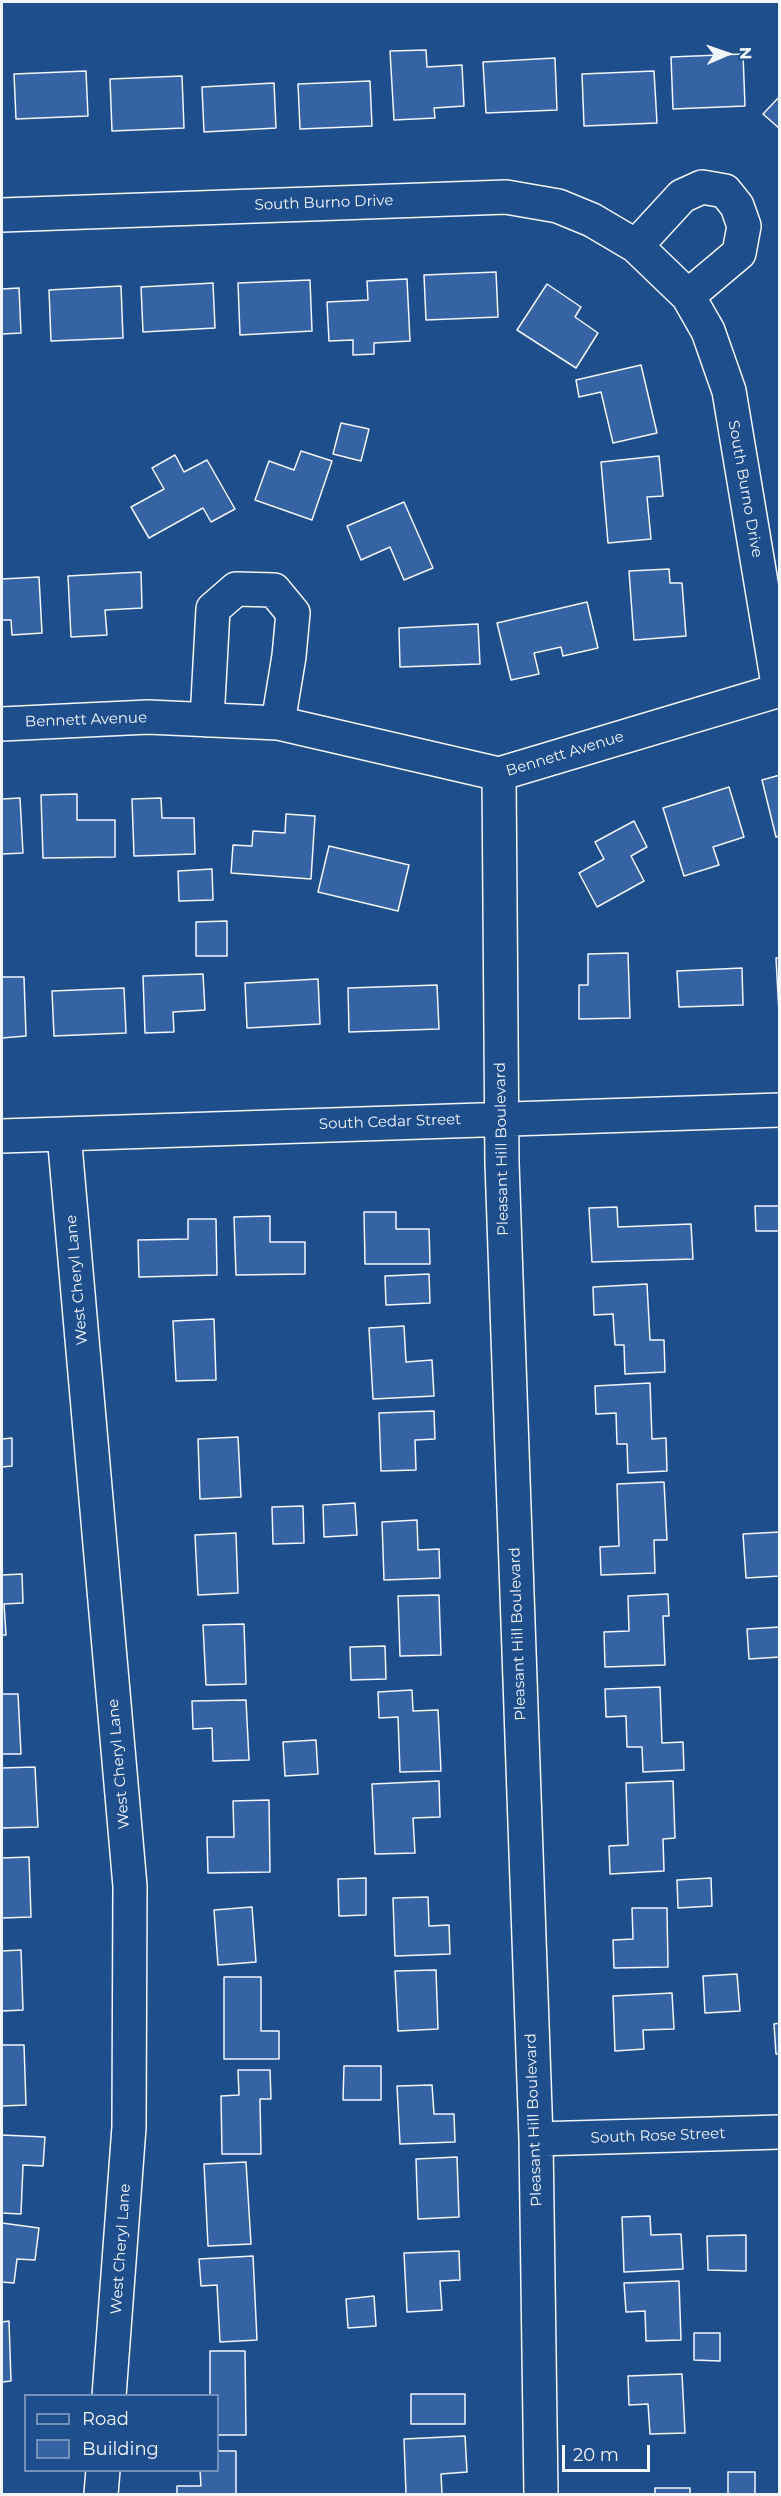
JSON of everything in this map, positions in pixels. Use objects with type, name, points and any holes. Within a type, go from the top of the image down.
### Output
[{"type":"street","points":[[636,246],[682,196],[702,188],[725,191],[737,206],[744,226],[739,253],[688,296]]},
{"type":"street","name":"South Burno Drive","points":[[2,215],[506,197],[558,206],[592,220],[636,246],[688,296],[708,331],[719,358],[729,391],[779,690]]},
{"type":"street","points":[[207,720],[213,609],[236,589],[274,590],[292,613],[289,656],[278,723]]},
{"type":"street","name":"Bennett Avenue","points":[[2,724],[148,717],[278,723],[498,774],[779,690]]},
{"type":"street","name":"Pleasant Hill Boulevard","points":[[498,774],[501,1118],[536,2139],[541,2494]]},
{"type":"street","name":"South Cedar Street","points":[[2,1136],[780,1110]]},
{"type":"street","name":"West Cheryl Lane","points":[[64,1134],[130,1886],[129,2127],[109,2394]]},
{"type":"street","name":"South Rose Street","points":[[536,2139],[780,2132]]},
{"type":"street","points":[[101,2494],[103,2472]]},
{"type":"building","points":[[426,50],[427,67],[462,65],[464,106],[434,108],[435,118],[394,120],[390,51]]},
{"type":"building","points":[[743,54],[745,106],[673,109],[671,57]]},
{"type":"building","points":[[555,58],[557,110],[486,113],[483,62]]},
{"type":"building","points":[[86,71],[88,116],[16,119],[14,74]]},
{"type":"building","points":[[654,71],[657,123],[584,126],[582,74]]},
{"type":"building","points":[[182,76],[184,128],[112,131],[110,79]]},
{"type":"building","points":[[370,81],[372,126],[300,129],[298,84]]},
{"type":"building","points":[[274,83],[276,128],[204,132],[202,87]]},
{"type":"building","points":[[780,96],[780,129],[763,114]]},
{"type":"building","points":[[496,272],[498,317],[426,320],[424,275]]},
{"type":"building","points":[[407,279],[410,341],[374,343],[374,354],[353,355],[353,340],[329,341],[327,302],[368,300],[367,281]]},
{"type":"building","points":[[310,280],[312,331],[240,335],[238,283]]},
{"type":"building","points":[[213,283],[215,328],[143,332],[141,287]]},
{"type":"building","points":[[547,284],[581,307],[575,317],[598,333],[576,368],[517,330]]},
{"type":"building","points":[[121,286],[123,338],[51,341],[49,290]]},
{"type":"building","points":[[19,288],[21,333],[2,334],[2,289]]},
{"type":"building","points":[[641,365],[657,433],[613,443],[601,392],[579,397],[576,380]]},
{"type":"building","points":[[341,423],[369,429],[361,461],[333,454]]},
{"type":"building","points":[[301,451],[332,461],[312,520],[255,500],[269,461],[294,470]]},
{"type":"building","points":[[175,455],[184,472],[207,460],[235,509],[211,522],[203,508],[149,538],[131,507],[164,489],[152,468]]},
{"type":"building","points":[[659,456],[663,496],[647,497],[651,539],[608,543],[601,462]]},
{"type":"building","points":[[404,502],[433,568],[404,580],[390,547],[361,560],[347,526]]},
{"type":"building","points":[[669,569],[670,583],[682,583],[686,636],[634,640],[629,571]]},
{"type":"building","points":[[141,572],[142,608],[105,610],[107,635],[71,637],[68,576]]},
{"type":"building","points":[[39,577],[42,633],[12,635],[11,620],[2,620],[2,579]]},
{"type":"building","points":[[587,602],[598,648],[563,656],[561,647],[534,653],[539,674],[511,680],[497,623]]},
{"type":"building","points":[[478,624],[480,664],[400,667],[399,628]]},
{"type":"building","points":[[780,775],[780,836],[776,837],[762,780]]},
{"type":"building","points":[[729,787],[744,837],[713,847],[719,865],[684,876],[663,808]]},
{"type":"building","points":[[77,794],[77,820],[115,820],[115,857],[43,858],[41,795]]},
{"type":"building","points":[[20,798],[23,853],[2,854],[2,799]]},
{"type":"building","points":[[161,798],[162,818],[194,818],[195,854],[134,856],[132,799]]},
{"type":"building","points":[[286,814],[315,816],[311,879],[231,873],[233,845],[252,846],[253,831],[285,833]]},
{"type":"building","points":[[634,821],[647,847],[631,856],[644,881],[597,907],[579,873],[604,859],[595,842]]},
{"type":"building","points":[[329,846],[409,865],[398,911],[318,892]]},
{"type":"building","points":[[212,869],[213,900],[179,901],[178,871]]},
{"type":"building","points":[[227,921],[227,956],[196,956],[196,922]]},
{"type":"building","points":[[628,953],[630,1018],[579,1019],[579,985],[588,985],[588,954]]},
{"type":"building","points":[[776,958],[780,958],[780,1013],[779,1013]]},
{"type":"building","points":[[742,968],[743,1005],[679,1007],[677,971]]},
{"type":"building","points":[[203,974],[205,1010],[173,1012],[174,1032],[145,1033],[143,976]]},
{"type":"building","points":[[2,977],[24,977],[26,1036],[2,1038]]},
{"type":"building","points":[[318,979],[320,1024],[247,1028],[245,983]]},
{"type":"building","points":[[437,985],[439,1029],[349,1032],[348,988]]},
{"type":"building","points":[[124,988],[126,1033],[54,1036],[52,991]]},
{"type":"building","points":[[755,1206],[780,1206],[780,1231],[756,1231]]},
{"type":"building","points":[[617,1207],[618,1227],[691,1224],[693,1259],[592,1262],[589,1208]]},
{"type":"building","points":[[364,1212],[396,1212],[396,1229],[429,1229],[430,1264],[365,1264]]},
{"type":"building","points":[[270,1216],[270,1242],[305,1242],[305,1274],[236,1275],[234,1217]]},
{"type":"building","points":[[188,1219],[216,1219],[217,1275],[139,1277],[138,1240],[188,1239]]},
{"type":"building","points":[[429,1274],[430,1303],[386,1305],[385,1276]]},
{"type":"building","points":[[647,1284],[650,1340],[664,1340],[665,1372],[625,1374],[624,1345],[615,1345],[613,1314],[594,1315],[593,1287]]},
{"type":"building","points":[[214,1319],[216,1380],[176,1381],[173,1321]]},
{"type":"building","points":[[404,1326],[406,1362],[432,1360],[434,1396],[373,1399],[369,1328]]},
{"type":"building","points":[[650,1383],[652,1439],[666,1438],[667,1471],[628,1473],[627,1444],[617,1444],[616,1413],[596,1414],[595,1386]]},
{"type":"building","points":[[434,1411],[435,1439],[415,1440],[416,1470],[381,1471],[379,1413]]},
{"type":"building","points":[[238,1437],[241,1497],[200,1499],[198,1439]]},
{"type":"building","points":[[12,1438],[12,1466],[2,1467],[2,1439]]},
{"type":"building","points":[[664,1482],[667,1540],[654,1540],[655,1573],[601,1575],[600,1547],[619,1546],[617,1484]]},
{"type":"building","points":[[355,1503],[357,1535],[324,1537],[323,1505]]},
{"type":"building","points":[[303,1506],[304,1543],[273,1544],[272,1507]]},
{"type":"building","points":[[417,1520],[418,1550],[439,1549],[440,1578],[384,1580],[382,1522]]},
{"type":"building","points":[[780,1532],[780,1576],[746,1578],[743,1534]]},
{"type":"building","points":[[236,1533],[238,1593],[198,1595],[195,1535]]},
{"type":"building","points":[[22,1574],[23,1603],[4,1604],[6,1635],[2,1635],[2,1575]]},
{"type":"building","points":[[668,1594],[669,1616],[663,1616],[665,1665],[605,1667],[604,1632],[629,1631],[628,1596]]},
{"type":"building","points":[[439,1595],[441,1655],[400,1656],[398,1596]]},
{"type":"building","points":[[244,1624],[246,1684],[206,1685],[203,1625]]},
{"type":"building","points":[[780,1627],[780,1657],[749,1659],[747,1629]]},
{"type":"building","points":[[385,1646],[386,1679],[351,1680],[350,1647]]},
{"type":"building","points":[[660,1687],[662,1743],[683,1742],[684,1770],[643,1772],[642,1747],[627,1747],[626,1716],[606,1717],[605,1689]]},
{"type":"building","points":[[412,1690],[413,1711],[438,1710],[441,1771],[400,1772],[398,1717],[379,1718],[378,1692]]},
{"type":"building","points":[[2,1694],[18,1694],[21,1754],[2,1754]]},
{"type":"building","points":[[246,1700],[249,1760],[213,1761],[212,1728],[193,1729],[192,1701]]},
{"type":"building","points":[[316,1740],[318,1774],[285,1776],[283,1742]]},
{"type":"building","points":[[35,1767],[38,1827],[2,1828],[2,1768]]},
{"type":"building","points":[[439,1781],[440,1817],[413,1818],[415,1853],[375,1854],[372,1784]]},
{"type":"building","points":[[673,1781],[675,1838],[663,1839],[664,1871],[610,1874],[609,1846],[628,1845],[626,1783]]},
{"type":"building","points":[[269,1800],[270,1872],[208,1873],[207,1837],[234,1837],[233,1801]]},
{"type":"building","points":[[29,1857],[31,1917],[2,1918],[2,1858]]},
{"type":"building","points":[[366,1878],[366,1915],[339,1916],[338,1879]]},
{"type":"building","points":[[711,1878],[712,1906],[678,1908],[677,1880]]},
{"type":"building","points":[[428,1897],[429,1926],[449,1925],[450,1954],[395,1956],[393,1898]]},
{"type":"building","points":[[252,1907],[256,1962],[218,1965],[214,1910]]},
{"type":"building","points":[[632,1908],[667,1908],[668,1967],[614,1968],[613,1940],[633,1939]]},
{"type":"building","points":[[21,1950],[23,2010],[2,2011],[2,1951]]},
{"type":"building","points":[[436,1970],[438,2029],[398,2031],[395,1971]]},
{"type":"building","points":[[737,1974],[740,2011],[705,2013],[703,1976]]},
{"type":"building","points":[[224,1977],[261,1977],[261,2031],[279,2031],[279,2059],[224,2059]]},
{"type":"building","points":[[672,1993],[674,2029],[643,2030],[644,2049],[615,2051],[613,1996]]},
{"type":"building","points":[[780,2023],[780,2054],[776,2054],[774,2024]]},
{"type":"building","points":[[2,2045],[24,2045],[26,2105],[2,2106]]},
{"type":"building","points":[[344,2066],[381,2066],[381,2100],[343,2100]]},
{"type":"building","points":[[238,2070],[270,2070],[271,2099],[260,2099],[261,2154],[222,2154],[221,2096],[239,2095]]},
{"type":"building","points":[[432,2085],[434,2114],[454,2114],[455,2142],[400,2144],[397,2086]]},
{"type":"building","points":[[2,2135],[45,2137],[43,2166],[23,2165],[21,2214],[2,2213]]},
{"type":"building","points":[[457,2157],[459,2217],[418,2219],[416,2159]]},
{"type":"building","points":[[246,2162],[251,2244],[208,2246],[204,2164]]},
{"type":"building","points":[[650,2216],[651,2235],[681,2234],[683,2269],[624,2272],[622,2217]]},
{"type":"building","points":[[2,2223],[39,2228],[35,2260],[17,2259],[14,2283],[2,2282]]},
{"type":"building","points":[[746,2235],[746,2271],[708,2270],[707,2236]]},
{"type":"building","points":[[459,2251],[460,2280],[440,2281],[442,2310],[407,2312],[404,2253]]},
{"type":"building","points":[[253,2256],[257,2340],[220,2342],[217,2285],[201,2286],[199,2259]]},
{"type":"building","points":[[679,2281],[681,2340],[646,2341],[645,2311],[626,2312],[624,2283]]},
{"type":"building","points":[[374,2296],[376,2326],[348,2328],[346,2299]]},
{"type":"building","points":[[9,2321],[11,2381],[2,2382],[2,2322]]},
{"type":"building","points":[[694,2333],[720,2333],[720,2361],[694,2360]]},
{"type":"building","points":[[210,2351],[245,2351],[246,2435],[219,2435],[219,2394],[210,2394]]},
{"type":"building","points":[[682,2374],[685,2433],[650,2434],[648,2404],[629,2405],[628,2376]]},
{"type":"building","points":[[411,2394],[465,2394],[465,2424],[411,2424]]},
{"type":"building","points":[[465,2436],[467,2472],[441,2474],[442,2494],[406,2494],[404,2439]]},
{"type":"building","points":[[219,2451],[236,2451],[236,2494],[177,2494],[177,2486],[201,2486],[200,2472],[219,2472]]},
{"type":"building","points":[[728,2472],[755,2472],[755,2494],[728,2494]]},
{"type":"building","points":[[655,2488],[690,2488],[690,2494],[655,2494]]}]
